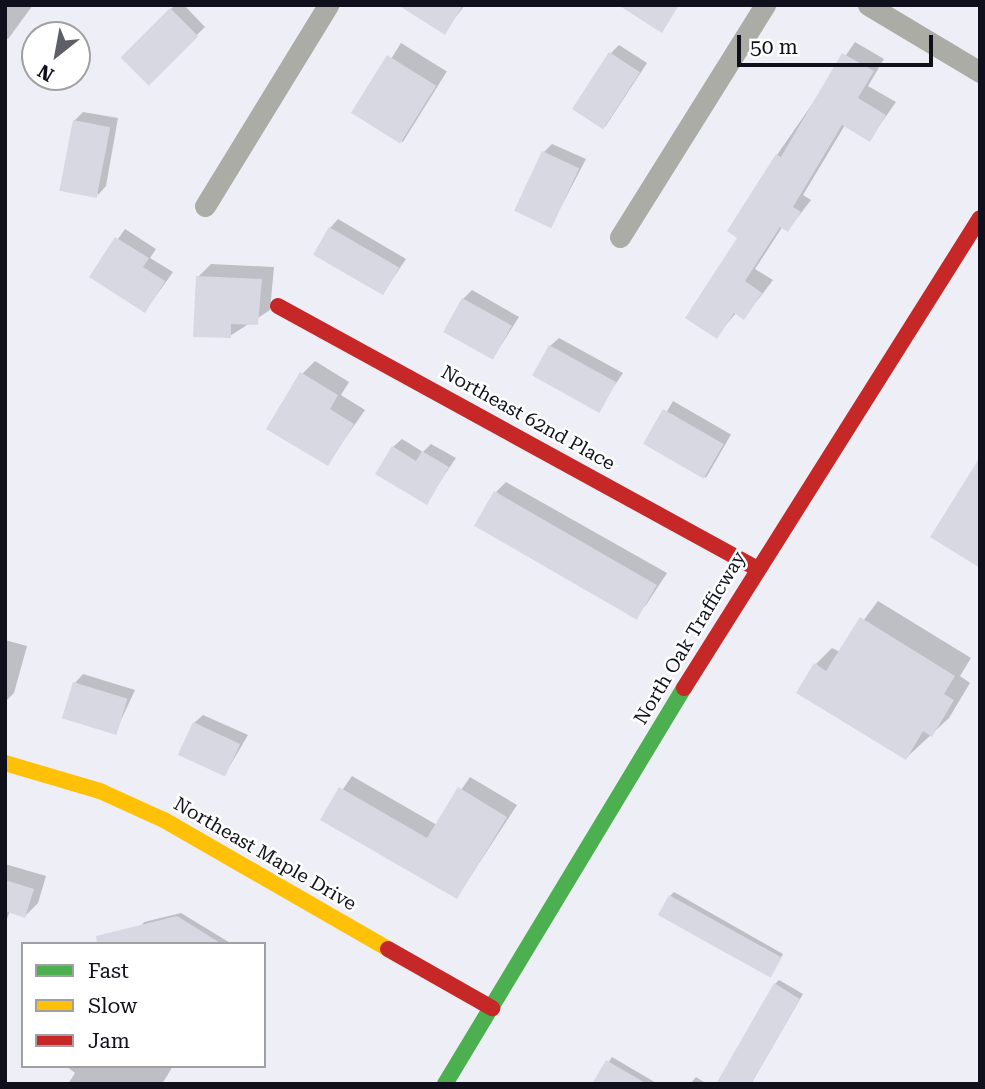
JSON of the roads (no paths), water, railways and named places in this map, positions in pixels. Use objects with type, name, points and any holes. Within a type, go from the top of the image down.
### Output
[{"type":"street","points":[[205,206],[328,5]]},
{"type":"street","points":[[620,237],[765,5]]},
{"type":"street","points":[[868,5],[980,72]]},
{"type":"street","name":"North Oak Trafficway","points":[[445,1084],[756,568],[980,218]]},
{"type":"street","name":"Northeast 62nd Place","points":[[278,306],[756,568]]},
{"type":"street","name":"Northeast Maple Drive","points":[[5,763],[100,791],[163,820],[492,1008]]}]
